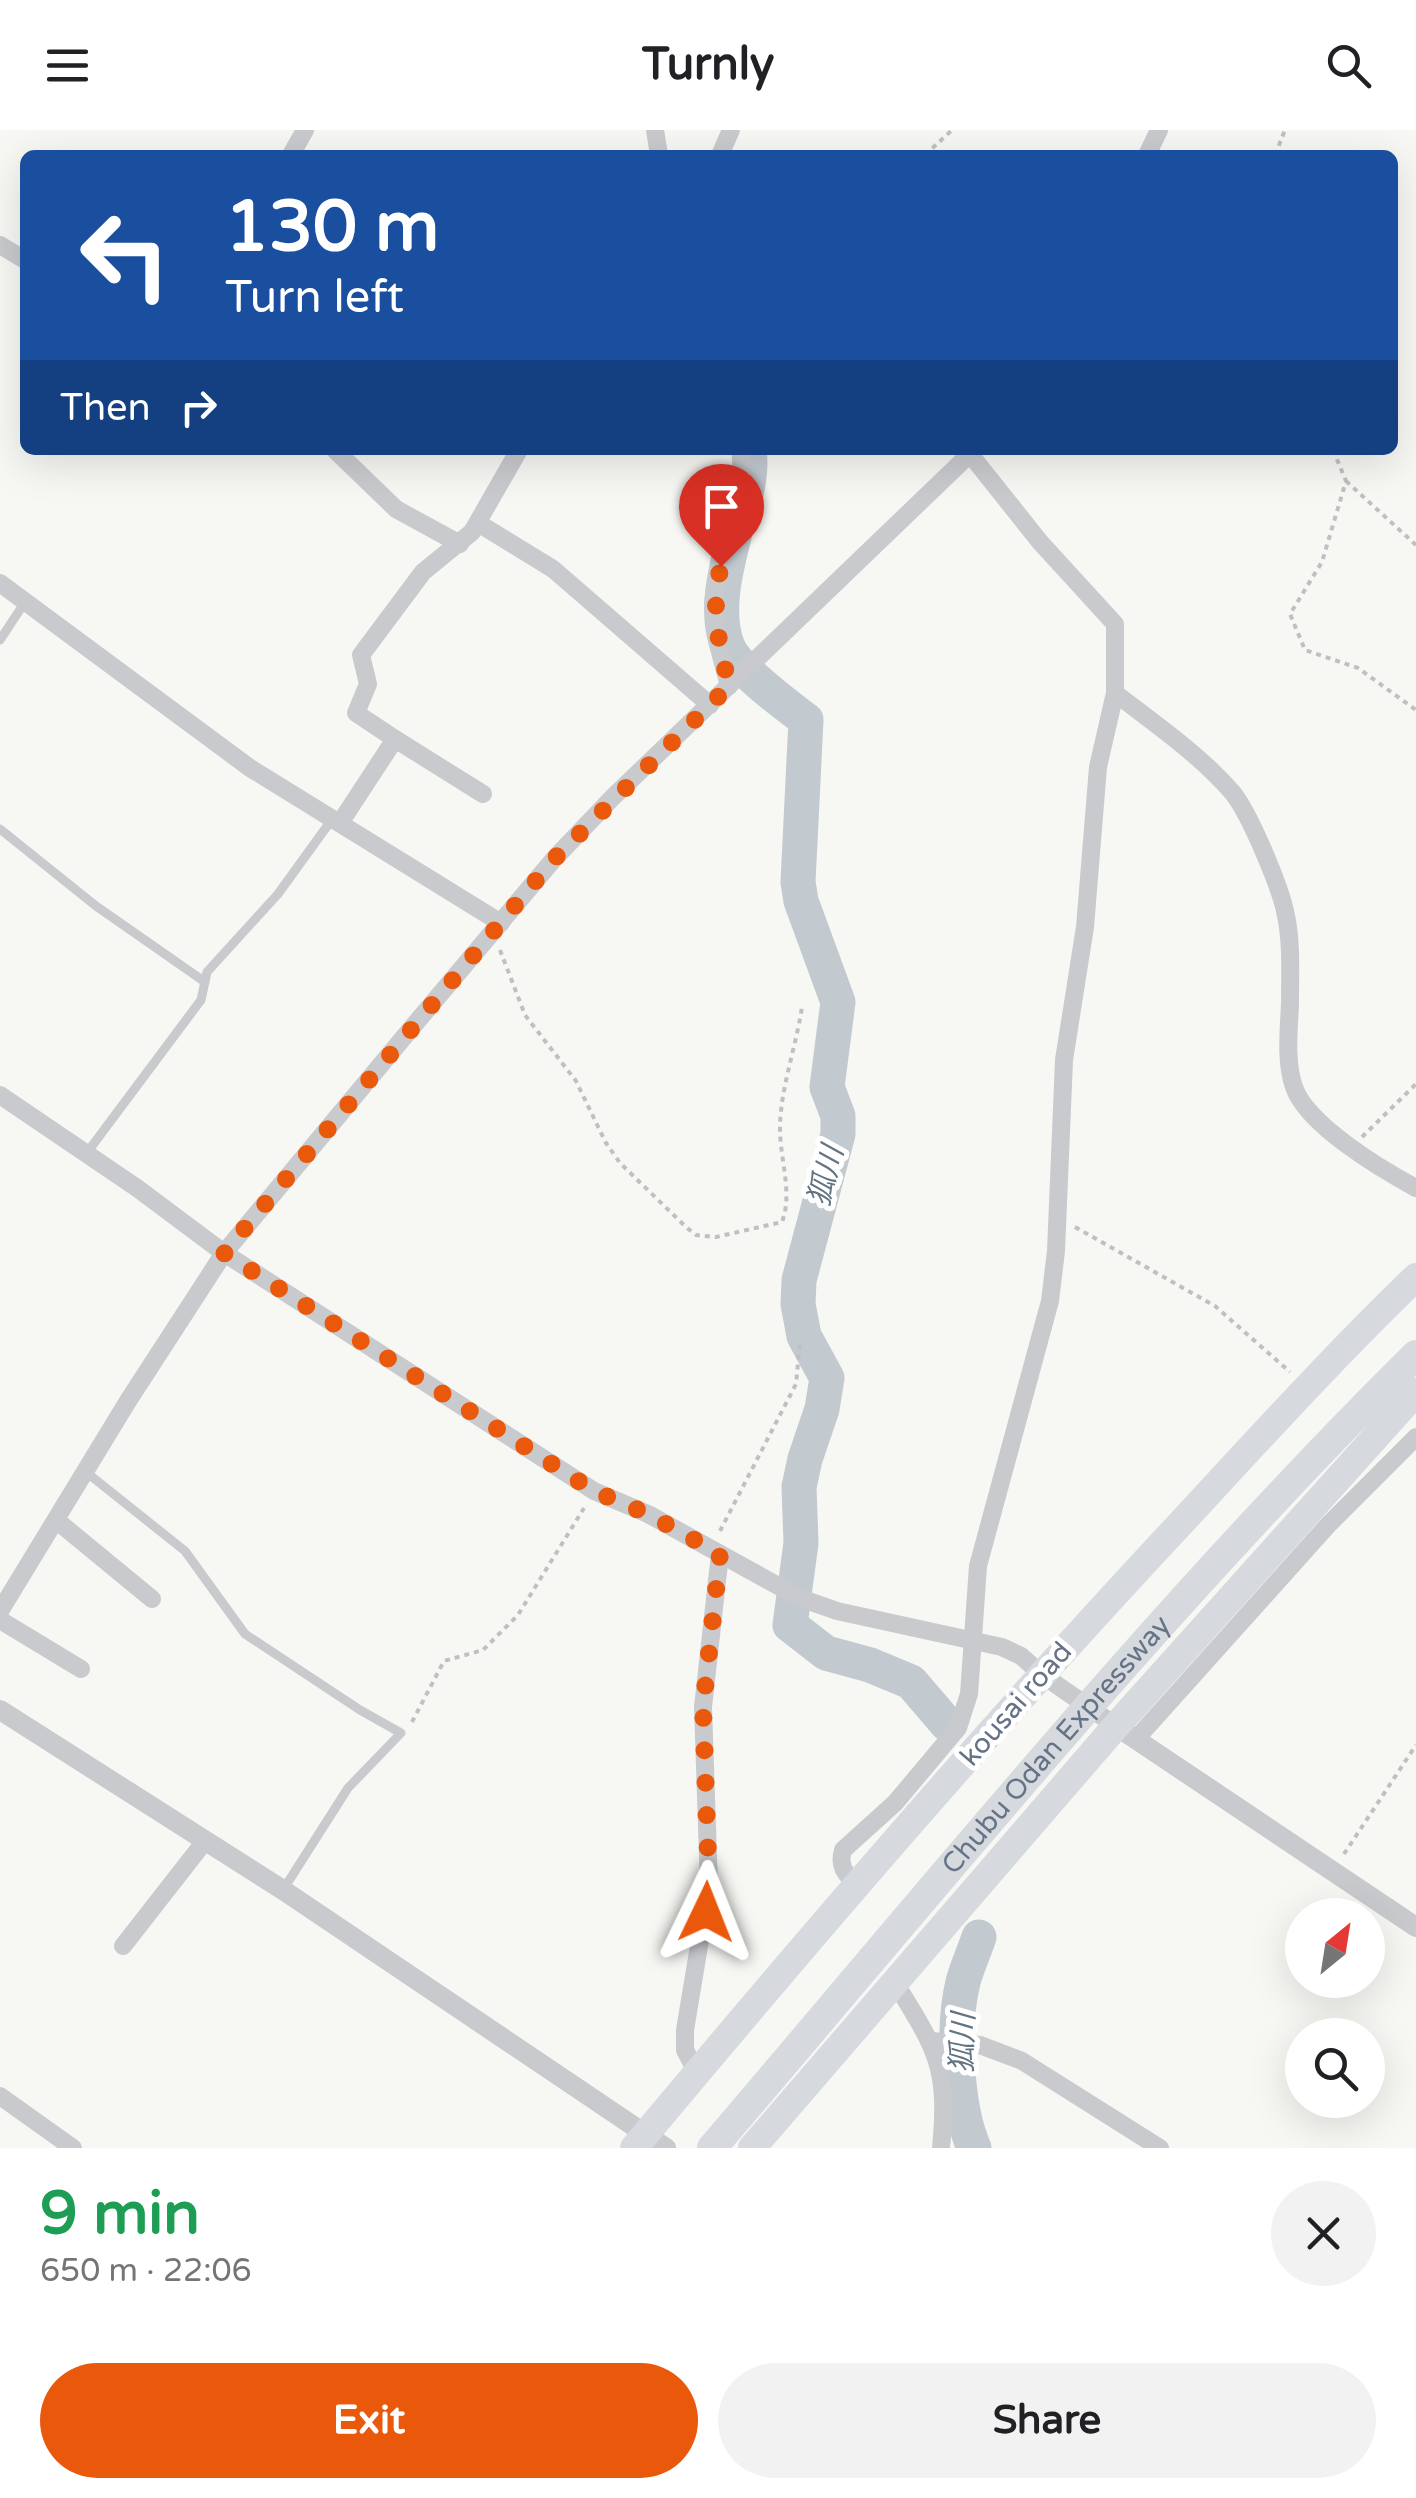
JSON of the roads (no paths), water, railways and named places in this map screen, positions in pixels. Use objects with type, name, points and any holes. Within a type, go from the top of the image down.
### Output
[{"type":"highway","name":"kousai road","points":[[649,2143],[697,2073],[1040,1674],[1306,1388],[1416,1277]]},
{"type":"highway","name":"Chubu Odan Expressway","points":[[714,2148],[1208,1571],[1311,1459],[1416,1355]]},
{"type":"highway","points":[[752,2148],[894,1981],[1127,1732],[1416,1392]]},
{"type":"highway","points":[[714,2148],[745,2137],[796,2096]]},
{"type":"street","points":[[340,455],[396,509],[460,544]]},
{"type":"street","points":[[483,794],[356,712],[368,684],[360,655],[423,572],[460,544],[478,523],[516,455]]},
{"type":"street","points":[[729,686],[714,596],[741,483],[740,455]]},
{"type":"street","points":[[0,1611],[224,1253],[497,927],[601,810],[969,455]]},
{"type":"street","points":[[858,1886],[844,1872],[840,1860],[844,1850],[895,1803],[958,1728],[969,1694],[978,1566],[1050,1301],[1058,1217],[1064,1060],[1084,928],[1098,767],[1115,693],[1115,624],[1040,542],[974,455]]},
{"type":"street","points":[[478,523],[553,568],[710,705]]},
{"type":"street","points":[[0,584],[250,768],[497,927]]},
{"type":"street","points":[[1115,693],[1187,749],[1234,794],[1284,908],[1290,974],[1289,1062],[1294,1088],[1304,1106],[1320,1122],[1416,1188]]},
{"type":"street","points":[[336,820],[396,740]]},
{"type":"street","points":[[0,1095],[224,1253],[594,1491],[648,1514],[800,1598],[838,1611],[1002,1647],[1020,1656],[1040,1674],[1416,1927]]},
{"type":"street","points":[[1127,1732],[1416,1437]]},
{"type":"street","points":[[56,1520],[152,1598]]},
{"type":"street","points":[[697,2073],[684,2050],[709,1886],[703,1707],[716,1552]]},
{"type":"street","points":[[0,1620],[82,1669]]},
{"type":"street","points":[[0,1710],[283,1890],[649,2143]]},
{"type":"street","points":[[123,1946],[206,1841]]},
{"type":"street","points":[[894,1981],[932,2041],[944,2080],[941,2148]]},
{"type":"street","points":[[932,2041],[980,2045],[1022,2061],[1160,2148]]},
{"type":"street","points":[[0,2096],[74,2148]]},
{"type":"lane","points":[[0,640],[25,602]]},
{"type":"lane","points":[[86,1154],[201,1000],[207,972],[278,894],[336,820]]},
{"type":"lane","points":[[0,829],[96,906],[205,982]]},
{"type":"lane","points":[[86,1472],[185,1552],[245,1634],[401,1733],[348,1788],[283,1890]]},
{"type":"waterway","name":"狐川","points":[[749,455],[747,488],[724,586],[724,633],[741,666],[806,720],[798,882],[801,901],[838,1002],[827,1087],[838,1116],[838,1134],[799,1280],[798,1304],[804,1336],[827,1378],[799,1487],[801,1543],[790,1625],[826,1653],[911,1682],[947,1724]]},
{"type":"waterway","name":"狐川","points":[[974,2148],[963,2111],[957,2043],[963,1982],[979,1937]]}]
